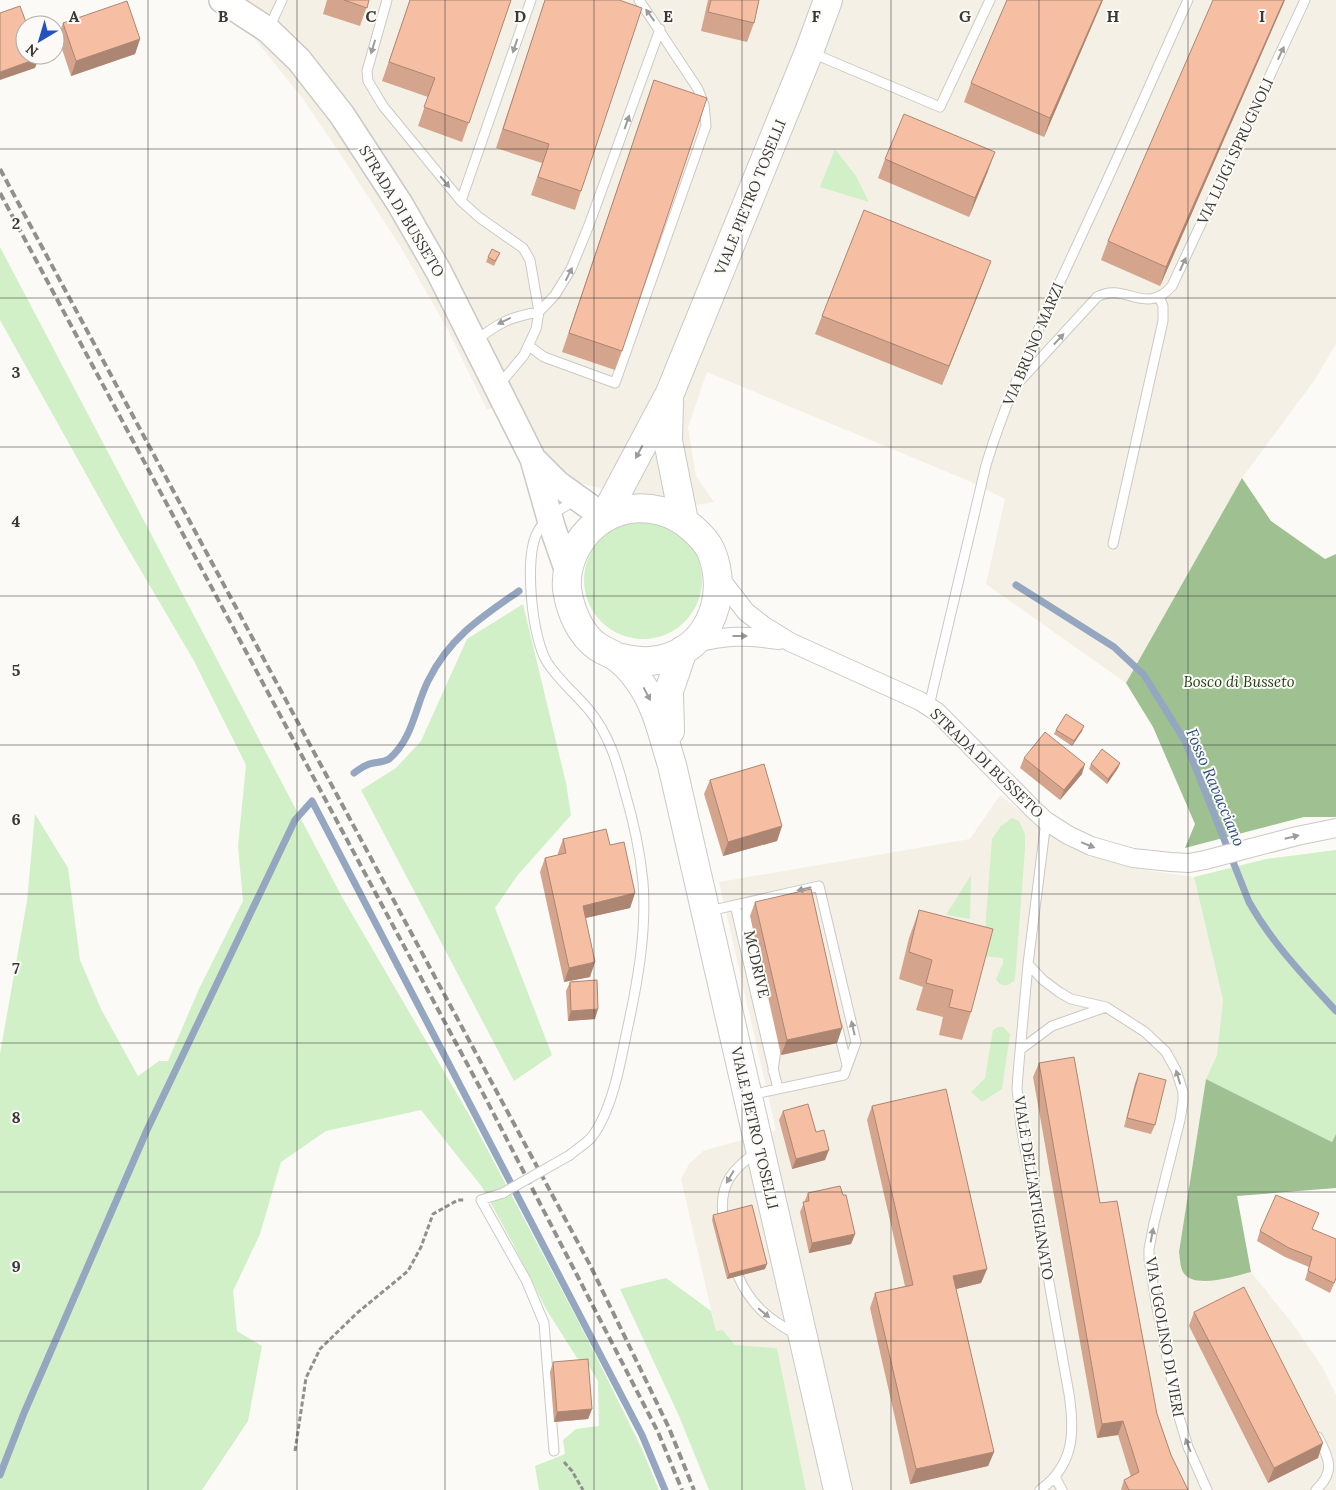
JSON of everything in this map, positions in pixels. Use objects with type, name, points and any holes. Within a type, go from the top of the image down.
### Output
[{"type":"main road","name":"VIALE PIETRO TOSELLI","points":[[604,518],[670,393],[809,52],[828,0]]},
{"type":"main road","name":"VIALE PIETRO TOSELLI","points":[[670,393],[667,423],[668,441],[684,521]]},
{"type":"main road","name":"VIALE PIETRO TOSELLI","points":[[672,765],[671,681],[688,647],[706,628],[715,609],[718,595],[718,576],[710,549],[700,535],[684,521],[668,514],[641,508],[622,510],[604,518],[587,532],[572,558],[568,572],[567,588],[572,610],[582,630],[597,647],[616,657],[634,674],[650,698],[672,765],[838,1490]]},
{"type":"main road","name":"VIALE PIETRO TOSELLI","points":[[616,657],[635,661],[650,661],[666,658],[688,647]]},
{"type":"street","name":"STRADA DI BUSSETO","points":[[222,0],[268,30],[291,50],[352,130],[414,228],[475,341],[533,459],[549,517],[568,572]]},
{"type":"street","name":"STRADA DI BUSSETO","points":[[533,459],[552,478],[604,518]]},
{"type":"street","name":"STRADA DI BUSSETO","points":[[718,576],[746,612],[764,626],[790,642],[929,706],[948,721],[1019,796],[1046,821],[1080,841],[1117,854],[1189,863],[1335,829]]},
{"type":"street","name":"STRADA DI BUSSETO","points":[[688,647],[719,637],[740,635],[790,642]]},
{"type":"lane","points":[[268,30],[282,0]]},
{"type":"lane","points":[[387,0],[368,61],[368,81],[374,93],[395,122],[461,201],[480,218],[523,248],[530,260],[539,312],[530,346],[518,364],[498,387]]},
{"type":"lane","points":[[461,201],[531,0]]},
{"type":"lane","points":[[530,346],[544,357],[615,383],[706,126],[704,105],[698,89],[639,0]]},
{"type":"lane","points":[[809,52],[940,106],[990,0]]},
{"type":"lane","name":"VIA BRUNO MARZI","points":[[929,706],[986,465],[1014,388],[1188,0]]},
{"type":"lane","name":"VIA LUIGI SPRUGNOLI","points":[[1159,297],[1168,291],[1177,278],[1305,0]]},
{"type":"lane","points":[[475,341],[496,325],[508,319],[518,315],[539,312],[559,290],[571,269],[590,225],[660,29]]},
{"type":"lane","points":[[1014,388],[1097,297],[1105,293],[1114,292],[1149,300],[1159,297],[1163,306],[1164,321],[1113,544]]},
{"type":"lane","points":[[554,1451],[544,1323],[526,1280],[481,1200],[503,1193],[570,1155],[590,1139],[600,1125],[617,1080],[637,978],[644,913],[643,882],[633,824],[624,788],[610,743],[594,716],[550,667],[540,647],[531,596],[530,574],[534,540],[541,526],[549,517],[578,499]]},
{"type":"lane","name":"VIALE DELL'ARTIGIANATO","points":[[1046,821],[1028,964],[1017,1090],[1021,1126],[1072,1414],[1071,1441],[1066,1458],[1056,1477]]},
{"type":"lane","points":[[705,912],[819,886],[856,1042],[845,1070]]},
{"type":"lane","points":[[735,905],[778,1089]]},
{"type":"lane","name":"MCDRIVE","points":[[772,906],[745,912],[776,1049],[773,1071]]},
{"type":"lane","name":"VIA UGOLINO DI VIERI","points":[[1028,964],[1043,980],[1071,999],[1106,1007],[1145,1032],[1160,1044],[1176,1070],[1183,1100],[1180,1120],[1154,1222],[1149,1259],[1179,1416],[1188,1447],[1207,1490]]},
{"type":"lane","points":[[1021,1049],[1052,1026],[1106,1007]]},
{"type":"lane","points":[[836,1019],[845,1070]]},
{"type":"lane","points":[[748,1096],[845,1070]]},
{"type":"lane","points":[[723,1217],[721,1204],[723,1192],[732,1172],[744,1160],[760,1149]]},
{"type":"lane","points":[[738,1276],[752,1302],[763,1313],[803,1338]]},
{"type":"lane","points":[[1314,1430],[1327,1456],[1329,1469],[1326,1480],[1316,1490]]},
{"type":"lane","points":[[1040,1490],[1056,1477],[1062,1490]]},
{"type":"path","points":[[295,1451],[306,1378],[320,1349],[357,1313],[408,1271],[421,1247],[433,1214],[458,1200],[481,1200]]},
{"type":"path","points":[[554,1451],[572,1471],[583,1490]]},
{"type":"shaded area","points":[[234,0],[1336,0],[1336,344],[1316,378],[1242,478],[1126,683],[986,584],[1005,499],[969,481],[707,372],[688,427],[696,476],[714,502],[697,505],[590,486],[571,480],[545,462],[511,399],[487,410],[448,330],[400,246],[303,99],[254,38]]},
{"type":"shaded area","points":[[1000,795],[1058,840],[1132,868],[1194,877],[1223,1000],[1217,1055],[1206,1080],[1179,1252],[1180,1264],[1203,1282],[1251,1272],[1292,1323],[1323,1368],[1336,1395],[1336,1490],[806,1490],[777,1348],[735,1345],[723,1330],[716,1331],[681,1179],[689,1164],[703,1151],[776,1130],[719,882],[970,839]]},
{"type":"green space","points":[[835,149],[856,176],[869,202],[820,187]]},
{"type":"green space","points":[[0,247],[342,897],[467,1111],[587,1338],[642,1449],[659,1490],[539,1490],[535,1466],[565,1454],[563,1440],[576,1429],[599,1426],[598,1381],[586,1361],[577,1358],[546,1309],[482,1187],[421,1110],[326,1131],[281,1162],[260,1234],[233,1291],[237,1331],[262,1346],[248,1421],[202,1490],[0,1490],[0,1054],[27,901],[35,814],[68,868],[80,960],[101,1009],[138,1076],[159,1061],[168,1061],[199,989],[243,901],[238,846],[246,765],[194,661],[120,535],[0,320]]},
{"type":"green space","name":"Bosco di Busseto","points":[[1242,478],[1271,521],[1325,559],[1336,554],[1336,817],[1304,817],[1185,848],[1195,824],[1153,727],[1126,683]]},
{"type":"green space","points":[[643,521],[666,525],[685,538],[698,557],[702,580],[698,603],[685,622],[666,635],[643,639],[620,635],[601,622],[588,603],[584,580],[588,557],[601,538],[620,525]]},
{"type":"green space","points":[[523,604],[566,783],[571,815],[517,876],[495,908],[552,1055],[514,1081],[361,790],[396,768],[421,741],[467,639]]},
{"type":"green space","points":[[1012,818],[1019,821],[1025,834],[1025,849],[1015,980],[1005,986],[996,979],[1003,963],[1003,958],[983,956],[992,839],[1001,826]]},
{"type":"green space","points":[[1336,850],[1336,1134],[1332,1142],[1206,1079],[1217,1055],[1223,1000],[1194,877],[1266,859]]},
{"type":"green space","points":[[971,875],[970,919],[946,915]]},
{"type":"green space","points":[[1003,1027],[1010,1034],[1002,1089],[982,1102],[971,1092],[985,1078],[993,1030]]},
{"type":"green space","points":[[1206,1079],[1332,1142],[1336,1134],[1336,1188],[1237,1196],[1251,1272],[1225,1279],[1205,1281],[1188,1277],[1183,1272],[1179,1252]]},
{"type":"green space","points":[[666,1278],[711,1311],[716,1331],[723,1330],[735,1345],[777,1348],[806,1490],[709,1490],[679,1416],[620,1289]]},
{"type":"building","points":[[344,0],[369,0],[367,8]]},
{"type":"building","points":[[410,0],[511,0],[469,123],[424,107],[435,78],[389,62]]},
{"type":"building","points":[[545,0],[619,0],[642,8],[581,191],[538,177],[549,144],[503,129]]},
{"type":"building","points":[[711,0],[759,0],[754,23],[708,12]]},
{"type":"building","points":[[1007,0],[1102,0],[1050,118],[971,83]]},
{"type":"building","points":[[1213,0],[1284,0],[1166,267],[1108,241]]},
{"type":"building","points":[[127,1],[140,39],[76,61],[65,29],[65,22]]},
{"type":"building","points":[[20,6],[23,15],[15,15],[15,65],[20,65],[0,72],[0,13]]},
{"type":"building","points":[[654,80],[707,98],[622,351],[569,333]]},
{"type":"building","points":[[904,114],[995,152],[975,198],[885,159]]},
{"type":"building","points":[[864,210],[991,261],[949,366],[822,316]]},
{"type":"building","points":[[492,249],[500,253],[495,261],[488,257]]},
{"type":"building","points":[[1066,714],[1084,726],[1074,741],[1056,730]]},
{"type":"building","points":[[1045,732],[1085,764],[1064,790],[1024,758]]},
{"type":"building","points":[[1102,749],[1120,763],[1108,779],[1091,764]]},
{"type":"building","points":[[764,764],[782,826],[728,842],[710,780]]},
{"type":"building","points":[[606,829],[610,845],[624,842],[635,893],[583,906],[595,962],[569,968],[545,858],[566,853],[563,839]]},
{"type":"building","points":[[811,889],[842,1028],[787,1040],[755,902]]},
{"type":"building","points":[[919,910],[993,929],[971,1012],[949,1007],[953,990],[926,983],[932,960],[909,952]]},
{"type":"building","points":[[597,980],[598,1009],[571,1011],[570,982]]},
{"type":"building","points":[[1074,1057],[1100,1203],[1117,1201],[1157,1414],[1171,1455],[1188,1490],[1129,1490],[1124,1480],[1139,1472],[1123,1421],[1102,1424],[1039,1063]]},
{"type":"building","points":[[1139,1073],[1166,1080],[1155,1125],[1127,1118]]},
{"type":"building","points":[[946,1089],[987,1269],[953,1276],[994,1452],[916,1469],[875,1293],[913,1285],[872,1106]]},
{"type":"building","points":[[808,1104],[816,1132],[824,1130],[829,1150],[796,1159],[783,1111]]},
{"type":"building","points":[[840,1186],[843,1195],[846,1195],[855,1234],[812,1243],[803,1202],[809,1201],[808,1193]]},
{"type":"building","points":[[1276,1195],[1319,1213],[1312,1229],[1336,1239],[1336,1278],[1334,1283],[1308,1271],[1312,1257],[1289,1248],[1260,1231]]},
{"type":"building","points":[[752,1205],[767,1264],[729,1274],[713,1215]]},
{"type":"building","points":[[1244,1287],[1323,1443],[1274,1468],[1194,1312]]},
{"type":"building","points":[[588,1359],[592,1409],[557,1412],[553,1362]]},
{"type":"waterway","name":"Fosso Ravacciano","points":[[1016,585],[1114,647],[1144,675],[1185,741],[1249,902],[1278,945],[1336,1011]]},
{"type":"waterway","points":[[354,773],[369,764],[389,759],[397,751],[413,722],[428,681],[446,652],[467,630],[519,591]]},
{"type":"waterway","points":[[0,1475],[24,1413],[147,1130],[295,820],[312,801],[642,1435],[665,1490]]},
{"type":"railway","points":[[0,169],[590,1265],[669,1428],[694,1490]]},
{"type":"railway","points":[[0,193],[486,1099],[658,1432],[682,1490]]}]
